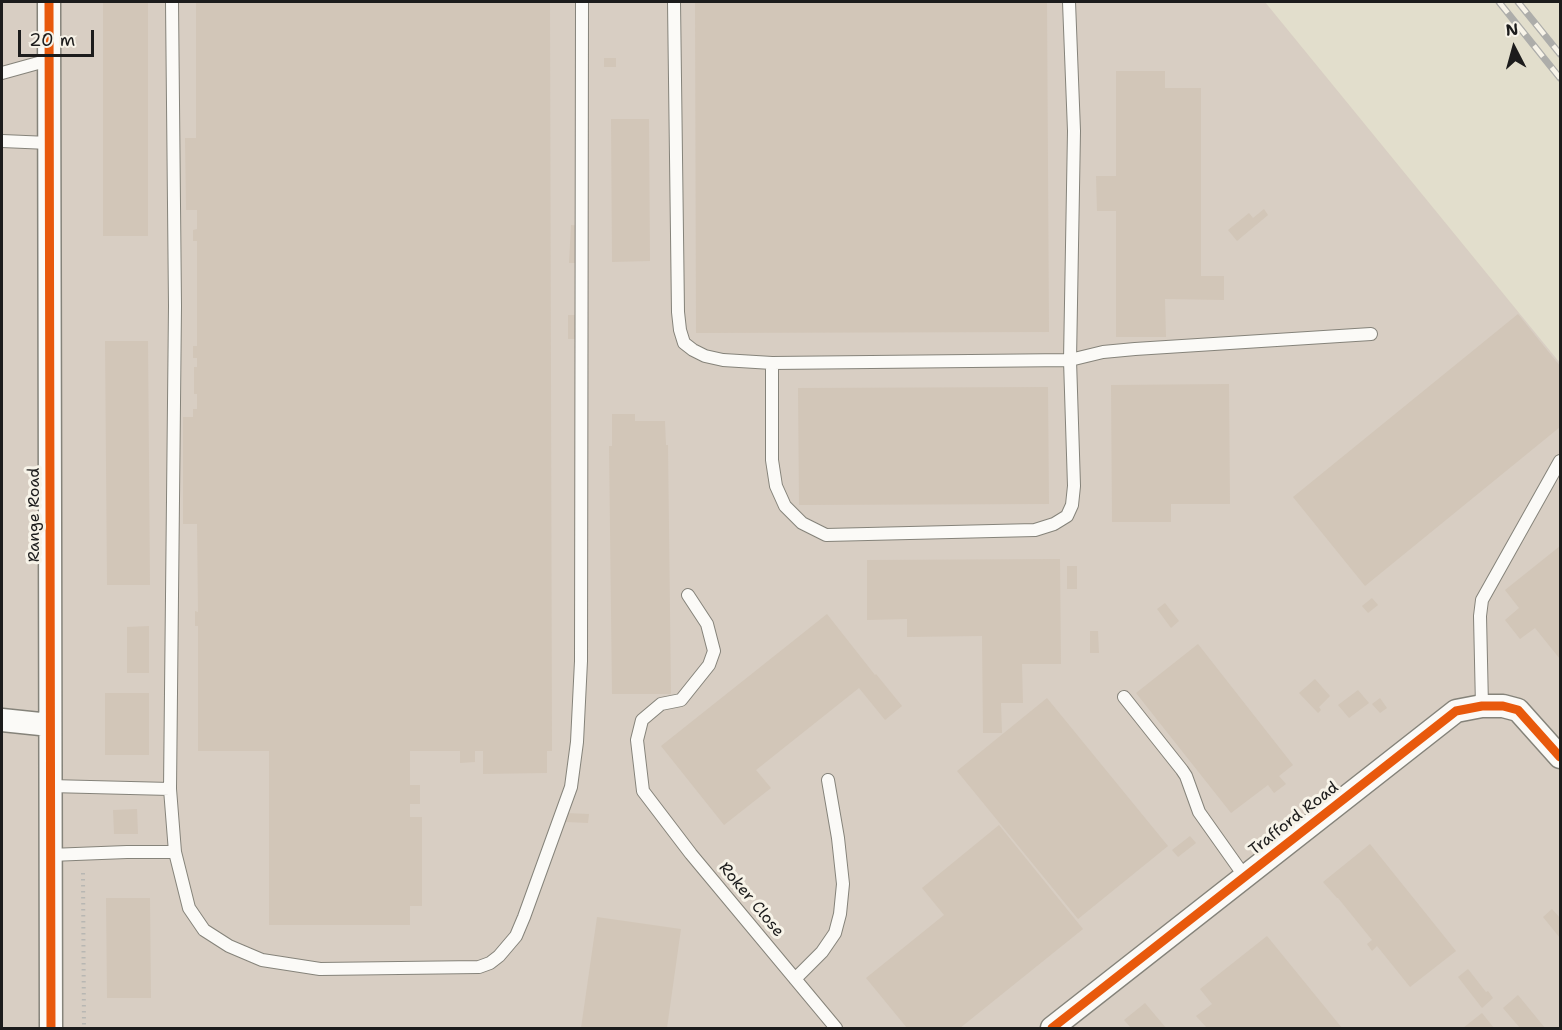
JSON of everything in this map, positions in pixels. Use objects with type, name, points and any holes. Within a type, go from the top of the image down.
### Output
[{"type":"street","name":"Range Road","points":[[49,2],[51,1029]]},
{"type":"street","name":"Trafford Road","points":[[1052,1029],[1456,711],[1482,706],[1503,706],[1518,710],[1560,757]]},
{"type":"street","points":[[2,720],[50,725]]},
{"type":"lane","points":[[172,2],[175,306],[170,789],[175,852],[189,908],[204,930],[229,946],[262,960],[320,969],[479,967],[490,963],[516,936],[571,787],[577,742],[581,661],[582,2]]},
{"type":"lane","points":[[674,2],[678,312],[684,343],[705,356],[723,360],[772,363],[1070,360],[1103,352],[1135,349],[1371,334]]},
{"type":"lane","points":[[772,363],[772,460],[776,486],[785,506],[801,523],[826,535],[1035,530],[1054,524],[1067,516],[1072,505],[1074,486],[1070,360],[1074,132],[1069,2]]},
{"type":"lane","points":[[2,73],[49,60]]},
{"type":"lane","points":[[2,141],[49,143]]},
{"type":"lane","points":[[1482,706],[1480,616],[1482,600],[1560,461]]},
{"type":"lane","name":"Roker Close","points":[[688,595],[707,624],[714,651],[709,665],[681,700],[661,704],[642,720],[637,740],[643,791],[691,854],[837,1029]]},
{"type":"lane","points":[[1124,697],[1182,770],[1196,806],[1245,877]]},
{"type":"lane","points":[[795,979],[822,952],[835,933],[840,914],[843,884],[828,780]]},
{"type":"lane","points":[[50,786],[170,789]]},
{"type":"lane","points":[[50,855],[175,852]]},
{"type":"path","points":[[84,873],[84,1029]]},
{"type":"shaded area","points":[[2,2],[1265,2],[1560,363],[1560,1028],[2,1028]]},
{"type":"building","points":[[103,2],[148,2],[148,236],[103,236]]},
{"type":"building","points":[[196,2],[550,2],[552,751],[547,751],[547,773],[483,774],[483,751],[475,751],[475,762],[460,763],[460,751],[410,751],[410,785],[420,785],[420,804],[410,804],[410,817],[422,817],[422,906],[410,906],[410,925],[269,925],[269,751],[198,751],[198,626],[195,626],[195,611],[198,612],[197,524],[183,524],[183,417],[193,417],[193,409],[197,409],[197,394],[194,394],[194,367],[197,367],[197,358],[193,358],[193,346],[197,346],[197,241],[193,241],[193,230],[197,229],[197,210],[186,210],[185,138],[196,138]]},
{"type":"building","points":[[695,2],[1047,2],[1049,332],[696,333]]},
{"type":"building","points":[[604,58],[616,58],[616,67],[604,67]]},
{"type":"building","points":[[1116,71],[1165,71],[1165,88],[1201,88],[1201,276],[1224,276],[1224,300],[1165,299],[1166,337],[1116,337],[1116,211],[1097,211],[1096,176],[1116,176]]},
{"type":"building","points":[[611,119],[649,119],[650,261],[612,262]]},
{"type":"building","points":[[1264,209],[1268,215],[1237,241],[1228,230],[1249,213],[1253,218]]},
{"type":"building","points":[[571,225],[583,226],[581,263],[569,263]]},
{"type":"building","points":[[1518,314],[1560,366],[1560,427],[1365,586],[1293,497]]},
{"type":"building","points":[[568,315],[580,315],[580,339],[568,339]]},
{"type":"building","points":[[105,341],[148,341],[150,585],[107,585]]},
{"type":"building","points":[[1229,384],[1230,504],[1171,504],[1171,522],[1112,522],[1111,385]]},
{"type":"building","points":[[1048,387],[1049,504],[799,505],[798,388]]},
{"type":"building","points":[[612,414],[635,414],[635,421],[665,421],[666,445],[668,445],[671,694],[612,694],[609,446],[612,446]]},
{"type":"building","points":[[1560,546],[1560,659],[1535,628],[1520,639],[1505,620],[1519,608],[1505,590]]},
{"type":"building","points":[[1060,559],[1061,664],[1022,664],[1023,703],[1001,703],[1002,733],[983,733],[982,636],[907,637],[907,619],[867,620],[867,560]]},
{"type":"building","points":[[1067,566],[1077,566],[1077,589],[1067,589]]},
{"type":"building","points":[[1372,598],[1378,605],[1368,613],[1362,606]]},
{"type":"building","points":[[1165,603],[1179,621],[1171,628],[1157,609]]},
{"type":"building","points":[[827,614],[902,706],[885,720],[859,688],[756,770],[771,788],[724,825],[661,746]]},
{"type":"building","points":[[149,626],[149,673],[127,673],[127,627]]},
{"type":"building","points":[[1090,631],[1098,631],[1099,653],[1090,653]]},
{"type":"building","points":[[1198,644],[1293,765],[1279,776],[1286,784],[1274,793],[1268,785],[1231,813],[1136,693]]},
{"type":"building","points":[[1315,679],[1330,696],[1319,707],[1321,710],[1318,713],[1299,693]]},
{"type":"building","points":[[1358,690],[1369,703],[1349,718],[1338,705]]},
{"type":"building","points":[[105,693],[149,693],[149,755],[105,755]]},
{"type":"building","points":[[1047,698],[1168,846],[1078,919],[957,771]]},
{"type":"building","points":[[1380,698],[1387,708],[1380,713],[1372,704]]},
{"type":"building","points":[[137,809],[138,834],[114,834],[113,810]]},
{"type":"building","points":[[566,813],[589,814],[588,823],[566,822]]},
{"type":"building","points":[[999,825],[1083,929],[960,1028],[907,1028],[866,978],[944,915],[922,888]]},
{"type":"building","points":[[1190,836],[1196,843],[1178,857],[1172,850]]},
{"type":"building","points":[[1370,844],[1456,951],[1410,987],[1377,946],[1372,951],[1367,944],[1372,940],[1323,882]]},
{"type":"building","points":[[106,898],[150,898],[151,998],[107,998]]},
{"type":"building","points":[[1552,909],[1560,918],[1560,938],[1543,917]]},
{"type":"building","points":[[597,917],[681,929],[667,1028],[581,1028]]},
{"type":"building","points":[[1267,936],[1342,1028],[1207,1028],[1196,1016],[1212,1004],[1200,989]]},
{"type":"building","points":[[1468,969],[1493,998],[1482,1008],[1458,977]]},
{"type":"building","points":[[1518,995],[1545,1028],[1520,1028],[1503,1008]]},
{"type":"building","points":[[1145,1003],[1166,1028],[1131,1028],[1124,1020]]},
{"type":"building","points":[[1482,1013],[1494,1028],[1463,1028]]},
{"type":"railway","points":[[1499,2],[1560,78]]},
{"type":"railway","points":[[1518,2],[1560,54]]},
{"type":"cycle path","points":[[49,2],[51,1028]]},
{"type":"cycle path","points":[[1052,1028],[1456,711],[1482,706],[1503,706],[1518,710],[1560,757]]}]
